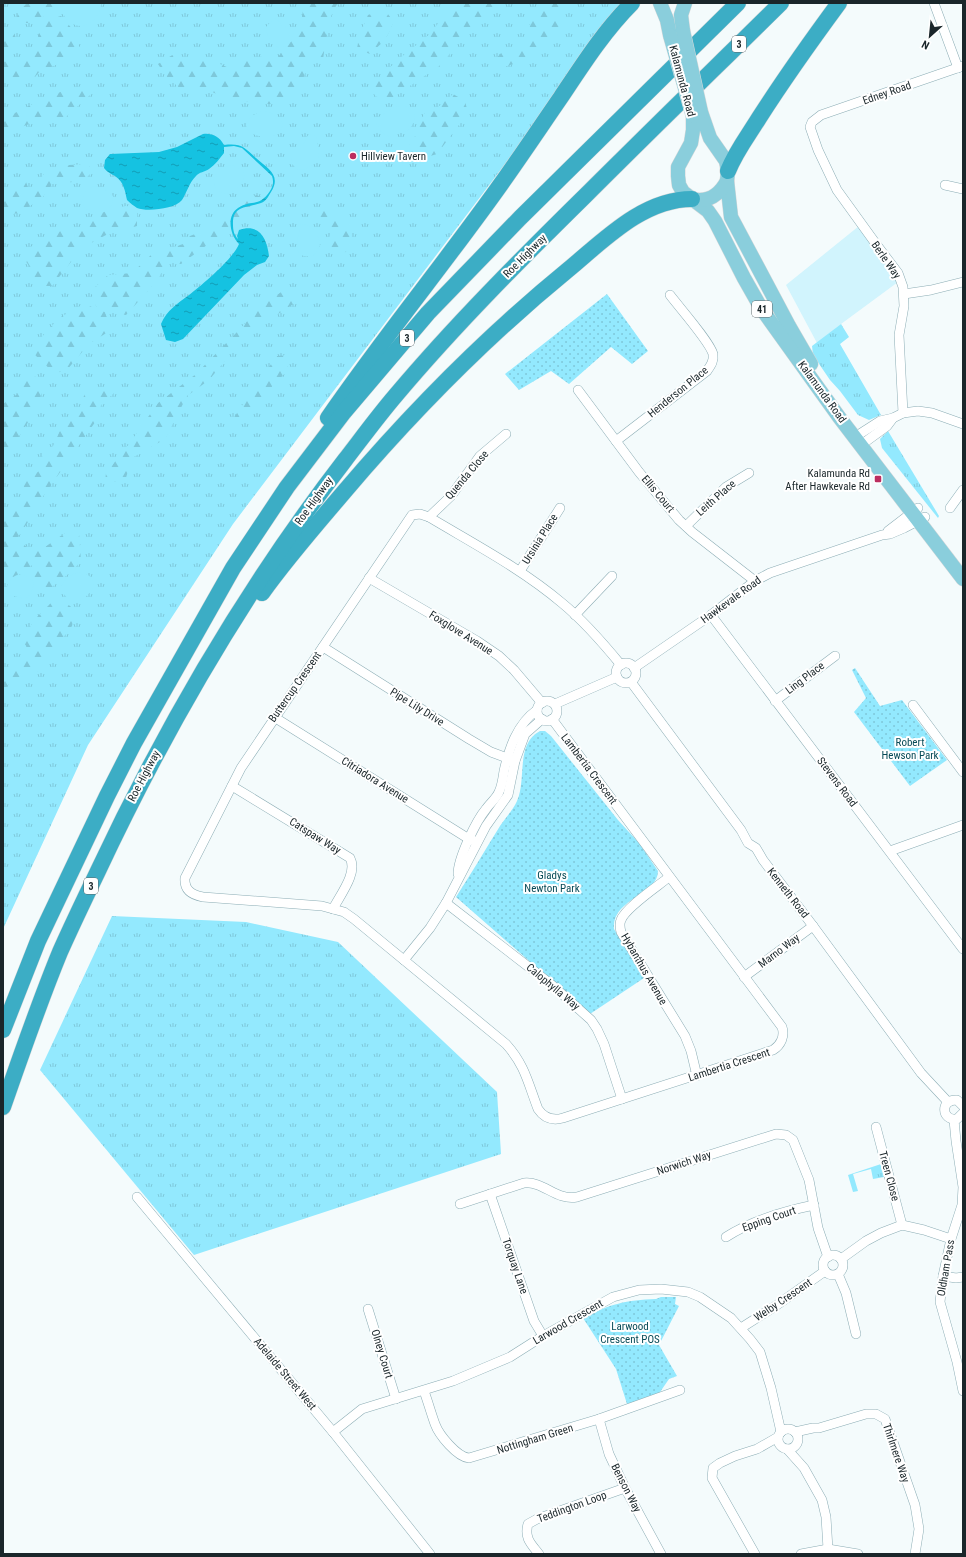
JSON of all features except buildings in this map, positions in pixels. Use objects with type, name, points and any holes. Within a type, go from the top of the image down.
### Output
[{"type":"highway","points":[[233,568],[293,469],[353,381],[480,213],[588,56],[618,17],[632,3]]},
{"type":"highway","name":"3","points":[[3,1030],[38,941],[134,743],[233,568],[287,487],[344,412],[428,313],[514,224],[738,3]]},
{"type":"highway","name":"Roe Highway","points":[[3,1107],[22,1052],[61,951],[128,807],[182,706],[234,620],[320,492],[393,397],[504,276],[781,3]]},
{"type":"highway","points":[[728,176],[732,160],[743,142],[799,57],[839,3]]},
{"type":"highway","points":[[110,845],[192,699],[232,636],[308,534],[388,442],[430,396],[492,336],[548,286],[595,247],[628,221],[642,213],[664,203],[679,199],[692,200]]},
{"type":"main road","name":"Kalamunda Road","points":[[660,3],[667,20],[677,33],[697,114],[710,138],[726,160],[731,217],[789,326],[828,390],[861,439]]},
{"type":"main road","name":"Kalamunda Road","points":[[677,33],[685,3]]},
{"type":"main road","name":"Kalamunda Road","points":[[697,114],[691,143],[678,167],[679,185],[683,192],[692,200],[708,210],[715,220],[761,308],[816,386],[861,439],[918,514],[963,579]]},
{"type":"main road","points":[[692,200],[698,201],[716,195],[722,189],[728,176]]},
{"type":"main road","name":"Kalamunda Road","points":[[918,514],[963,568]]},
{"type":"street","points":[[934,3],[961,67]]},
{"type":"street","name":"Edney Road","points":[[812,122],[821,115],[961,67]]},
{"type":"street","name":"Berle Way","points":[[812,122],[810,127],[818,150],[838,190],[858,220],[898,273],[904,294],[899,335],[903,413]]},
{"type":"street","points":[[945,185],[963,189]]},
{"type":"street","points":[[904,294],[931,290],[963,282]]},
{"type":"street","name":"Henderson Place","points":[[616,441],[707,371],[713,360],[710,348],[670,295]]},
{"type":"street","name":"Ellis Court","points":[[578,390],[639,472],[679,520],[755,581]]},
{"type":"street","points":[[861,439],[880,422],[903,413],[918,411],[932,413],[963,424]]},
{"type":"street","name":"Quenda Close","points":[[429,517],[451,496],[480,456],[506,434]]},
{"type":"street","name":"Leith Place","points":[[686,526],[726,487],[749,473]]},
{"type":"street","points":[[950,508],[963,490]]},
{"type":"street","name":"Ursinia Place","points":[[520,571],[560,508]]},
{"type":"street","name":"Buttercup Crescent","points":[[404,960],[354,918],[344,912],[304,904],[203,898],[196,896],[186,889],[184,884],[185,878],[241,768],[274,717],[323,647],[409,518],[420,514],[429,517]]},
{"type":"street","name":"Hawkevale Road","points":[[634,668],[711,615],[755,581],[770,573],[882,535],[890,534],[918,514]]},
{"type":"street","points":[[429,517],[520,571],[562,603],[603,643],[621,665]]},
{"type":"street","points":[[575,615],[612,576]]},
{"type":"street","name":"Foxglove Avenue","points":[[369,578],[477,641],[499,656],[514,670],[540,706]]},
{"type":"street","name":"Stevens Road","points":[[711,615],[963,949]]},
{"type":"street","name":"Pipe Lily Drive","points":[[323,647],[469,740],[491,752],[511,760]]},
{"type":"street","name":"Ling Place","points":[[775,701],[835,656]]},
{"type":"street","points":[[628,664],[634,668],[636,676],[631,682],[623,683],[617,677],[616,670],[621,665],[628,664]]},
{"type":"street","points":[[404,960],[430,928],[446,902],[458,877],[460,865],[473,840],[508,795],[511,760],[519,730],[525,721],[540,706],[548,701],[555,704],[617,677]]},
{"type":"street","name":"Kenneth Road","points":[[631,682],[741,830],[748,843],[756,848],[763,860],[921,1073],[948,1102]]},
{"type":"street","points":[[511,760],[526,734],[542,719],[552,719],[557,713],[555,704]]},
{"type":"street","points":[[913,705],[963,772]]},
{"type":"street","points":[[540,706],[539,716],[542,719]]},
{"type":"street","name":"Citriadora Avenue","points":[[274,717],[473,840]]},
{"type":"street","name":"Lambertia Crescent","points":[[404,960],[506,1044],[515,1054],[522,1066],[541,1114],[556,1120],[697,1076],[774,1050],[782,1040],[782,1027],[552,719]]},
{"type":"street","name":"Catspaw Way","points":[[232,786],[350,858],[353,865],[352,873],[333,909]]},
{"type":"street","points":[[890,851],[963,825]]},
{"type":"street","name":"Hybanthus Avenue","points":[[669,877],[628,910],[620,921],[620,926],[625,939],[685,1036],[691,1051],[697,1076]]},
{"type":"street","name":"Calophylla Way","points":[[446,902],[552,985],[591,1020],[598,1030],[604,1044],[622,1099]]},
{"type":"street","name":"Marno Way","points":[[744,977],[813,926]]},
{"type":"street","points":[[957,1100],[963,1107],[960,1118],[954,1120],[948,1118],[944,1107],[948,1102],[957,1100]]},
{"type":"street","name":"Oldham Pass","points":[[954,1120],[963,1187],[962,1205],[951,1239],[943,1276],[940,1302],[957,1362],[963,1392]]},
{"type":"street","name":"Treen Close","points":[[876,1126],[902,1225]]},
{"type":"street","name":"Norwich Way","points":[[460,1204],[531,1182],[562,1197],[569,1199],[577,1198],[776,1134],[786,1135],[793,1140],[809,1180],[820,1237],[828,1257]]},
{"type":"street","name":"Torquay Lane","points":[[490,1194],[534,1321],[543,1336]]},
{"type":"street","name":"Adelaide Street West","points":[[137,1197],[333,1432],[430,1554]]},
{"type":"street","name":"Epping Court","points":[[726,1237],[738,1229],[794,1209],[814,1205]]},
{"type":"street","points":[[841,1260],[866,1241],[881,1233],[902,1225],[924,1230],[951,1239]]},
{"type":"street","points":[[836,1256],[841,1260],[842,1267],[838,1274],[829,1274],[825,1271],[823,1263],[828,1257],[836,1256]]},
{"type":"street","name":"Welby Crescent","points":[[741,1328],[825,1271]]},
{"type":"street","points":[[838,1274],[848,1298],[856,1334]]},
{"type":"street","points":[[943,1276],[956,1278],[963,1277]]},
{"type":"street","name":"Larwood Crescent","points":[[333,1432],[362,1409],[453,1381],[510,1357],[543,1336],[607,1300],[640,1290],[674,1290],[688,1292],[700,1297],[731,1318],[760,1352],[772,1388],[777,1409]]},
{"type":"street","name":"Olney Court","points":[[368,1309],[396,1399]]},
{"type":"street","name":"Nottingham Green","points":[[424,1391],[435,1425],[455,1452],[464,1458],[475,1457],[599,1419],[680,1390]]},
{"type":"street","points":[[777,1409],[776,1414],[779,1434],[778,1442],[804,1468],[817,1489],[824,1507],[828,1549]]},
{"type":"street","points":[[777,1409],[795,1437],[804,1468]]},
{"type":"street","name":"Thirlmere Way","points":[[795,1437],[813,1428],[819,1428],[866,1414],[876,1414],[885,1419],[914,1505],[919,1529],[915,1554]]},
{"type":"street","name":"Benson Way","points":[[599,1419],[609,1454],[625,1488],[661,1554]]},
{"type":"street","points":[[755,1554],[712,1478],[713,1468],[735,1456],[757,1449],[785,1429],[795,1437]]},
{"type":"street","points":[[757,1449],[792,1448],[795,1437]]},
{"type":"street","name":"Teddington Loop","points":[[539,1554],[527,1539],[526,1532],[528,1524],[537,1519],[625,1488]]},
{"type":"street","points":[[801,1554],[828,1549],[858,1554]]},
{"type":"shaded area","points":[[859,226],[898,282],[817,343],[786,285]]},
{"type":"green space","points":[[3,3],[619,3],[620,12],[233,524],[88,745],[3,929]]},
{"type":"green space","points":[[30,3],[64,3],[56,12],[28,23],[16,23],[19,8]]},
{"type":"green space","points":[[67,3],[101,3],[101,7],[93,21],[86,25],[77,26],[64,15]]},
{"type":"green space","points":[[304,3],[338,3],[329,23],[323,60],[309,61],[300,88],[287,104],[261,104],[227,98],[202,88],[183,91],[165,75],[158,64],[174,54],[185,60],[206,58],[229,68],[244,56],[254,59],[263,56],[271,59],[278,57],[300,31]]},
{"type":"green space","points":[[458,3],[498,3],[469,28],[442,64],[388,101],[375,96],[372,87],[395,62],[430,34],[452,5]]},
{"type":"green space","points":[[546,3],[567,3],[561,12],[560,17],[564,28],[537,55],[507,66],[499,67],[495,63],[495,60],[502,52],[523,44],[527,39],[532,16]]},
{"type":"green space","points":[[384,9],[394,22],[385,40],[370,54],[357,49],[359,37],[368,15]]},
{"type":"green space","points":[[61,16],[74,31],[81,52],[64,62],[40,71],[35,77],[19,80],[3,79],[3,61],[12,63],[23,60],[36,49],[41,22]]},
{"type":"green space","points":[[274,18],[280,22],[282,26],[289,28],[294,33],[290,42],[283,47],[276,46],[272,43],[266,31],[266,27]]},
{"type":"green space","points":[[13,27],[16,42],[3,60],[3,29]]},
{"type":"green space","points":[[83,86],[91,94],[66,117],[29,124],[3,135],[3,119],[52,95]]},
{"type":"green space","points":[[453,94],[465,101],[468,113],[437,154],[410,162],[403,158],[404,149],[413,141],[425,112],[438,107]]},
{"type":"green space","points":[[394,107],[406,107],[410,109],[414,113],[414,120],[408,130],[390,137],[381,131],[376,122],[379,117]]},
{"type":"green space","points":[[263,111],[271,113],[281,119],[282,126],[276,135],[264,137],[252,134],[249,131],[246,125],[247,122],[255,114]]},
{"type":"green space","points":[[311,134],[316,137],[319,150],[318,158],[309,167],[302,170],[297,169],[292,164],[291,156],[304,143],[308,135]]},
{"type":"green space","points":[[88,164],[93,171],[83,181],[52,184],[43,197],[20,213],[3,215],[3,200],[15,181],[26,182],[30,193],[46,171],[69,165]]},
{"type":"green space","points":[[231,165],[243,170],[245,176],[238,188],[230,193],[223,193],[217,189],[214,183],[215,176],[220,170]]},
{"type":"green space","points":[[93,186],[104,189],[113,196],[110,208],[106,211],[95,213],[85,208],[81,203],[86,191]]},
{"type":"green space","points":[[256,195],[269,200],[239,226],[207,245],[181,264],[167,262],[157,281],[126,315],[100,310],[105,312],[111,330],[89,344],[66,371],[54,373],[34,354],[39,340],[59,318],[84,304],[97,309],[91,291],[108,275],[132,273],[151,255],[183,244],[190,236],[210,228],[231,208]]},
{"type":"green space","points":[[126,206],[137,208],[137,226],[106,235],[82,248],[52,286],[36,286],[32,270],[22,256],[36,242],[67,228],[83,229],[96,213]]},
{"type":"green space","points":[[329,210],[348,221],[354,245],[343,254],[326,251],[331,231],[315,212]]},
{"type":"green space","points":[[301,224],[312,228],[318,238],[320,246],[313,256],[300,255],[297,250],[297,242]]},
{"type":"green space","points":[[284,290],[294,290],[295,303],[237,341],[224,362],[209,380],[187,396],[165,439],[132,458],[125,481],[105,482],[106,473],[158,403],[196,374],[260,307]]},
{"type":"green space","points":[[607,294],[648,351],[632,364],[611,347],[569,384],[551,371],[519,390],[505,374]]},
{"type":"green space","points":[[841,324],[849,337],[840,344],[881,415],[869,420],[858,415],[830,380],[813,355],[812,346]]},
{"type":"green space","points":[[288,355],[288,370],[246,413],[237,428],[233,426],[235,416],[277,356]]},
{"type":"green space","points":[[23,372],[41,379],[44,388],[32,416],[11,449],[3,456],[3,404],[19,393]]},
{"type":"green space","points":[[104,388],[115,392],[101,405],[98,418],[42,498],[18,537],[28,549],[45,547],[65,533],[79,533],[81,561],[72,571],[48,590],[34,583],[31,572],[34,564],[9,580],[3,581],[3,514],[13,502],[27,499],[23,484],[40,470],[43,453],[54,445],[60,430],[72,414],[80,407],[85,393]]},
{"type":"green space","points":[[888,431],[939,516],[938,518],[882,448],[880,439]]},
{"type":"green space","points":[[79,572],[85,573],[92,578],[93,588],[82,600],[71,600],[67,598],[60,589],[67,578],[72,574]]},
{"type":"green space","points":[[22,574],[29,577],[34,583],[31,594],[25,599],[10,595],[7,586],[12,578]]},
{"type":"green space","points":[[55,599],[61,599],[75,610],[72,626],[33,677],[12,679],[3,692],[3,673],[10,664],[30,651],[21,639],[36,618]]},
{"type":"green space","name":"Robert Hewson Park","points":[[855,668],[880,706],[902,700],[947,760],[910,786],[854,712],[866,698],[852,670]]},
{"type":"green space","name":"Gladys Newton Park","points":[[540,731],[545,731],[551,736],[618,820],[639,843],[658,871],[656,879],[651,886],[627,904],[615,919],[614,929],[644,978],[590,1014],[456,897],[517,801],[520,792],[524,753],[527,744],[532,737]]},
{"type":"green space","points":[[112,916],[246,922],[338,942],[497,1092],[501,1154],[194,1255],[40,1070]]},
{"type":"green space","points":[[881,1164],[884,1177],[873,1179],[871,1169],[853,1174],[858,1191],[853,1192],[848,1175]]},
{"type":"green space","name":"Larwood Crescent POS","points":[[661,1297],[676,1297],[675,1304],[679,1306],[659,1345],[677,1376],[669,1379],[658,1395],[627,1404],[616,1369],[583,1318],[610,1306],[636,1300],[656,1299]]},
{"type":"water","points":[[203,134],[215,136],[220,139],[224,145],[238,145],[242,147],[272,172],[275,181],[274,186],[266,200],[261,203],[241,208],[235,214],[233,219],[234,231],[238,239],[237,236],[239,230],[246,228],[257,231],[264,238],[269,256],[265,262],[257,265],[244,275],[183,339],[175,342],[166,340],[161,324],[163,319],[173,308],[217,271],[236,250],[239,244],[233,236],[231,226],[234,211],[243,205],[262,200],[270,191],[273,180],[272,176],[242,148],[234,146],[224,147],[224,153],[213,166],[196,176],[182,200],[167,208],[147,210],[137,208],[127,200],[124,187],[118,178],[104,168],[105,160],[110,154],[159,152],[177,147]]},
{"type":"place","name":"Hillview Tavern","points":[[353,156]]},
{"type":"place","name":"Kalamunda Rd After Hawkevale Rd","points":[[878,479]]}]
